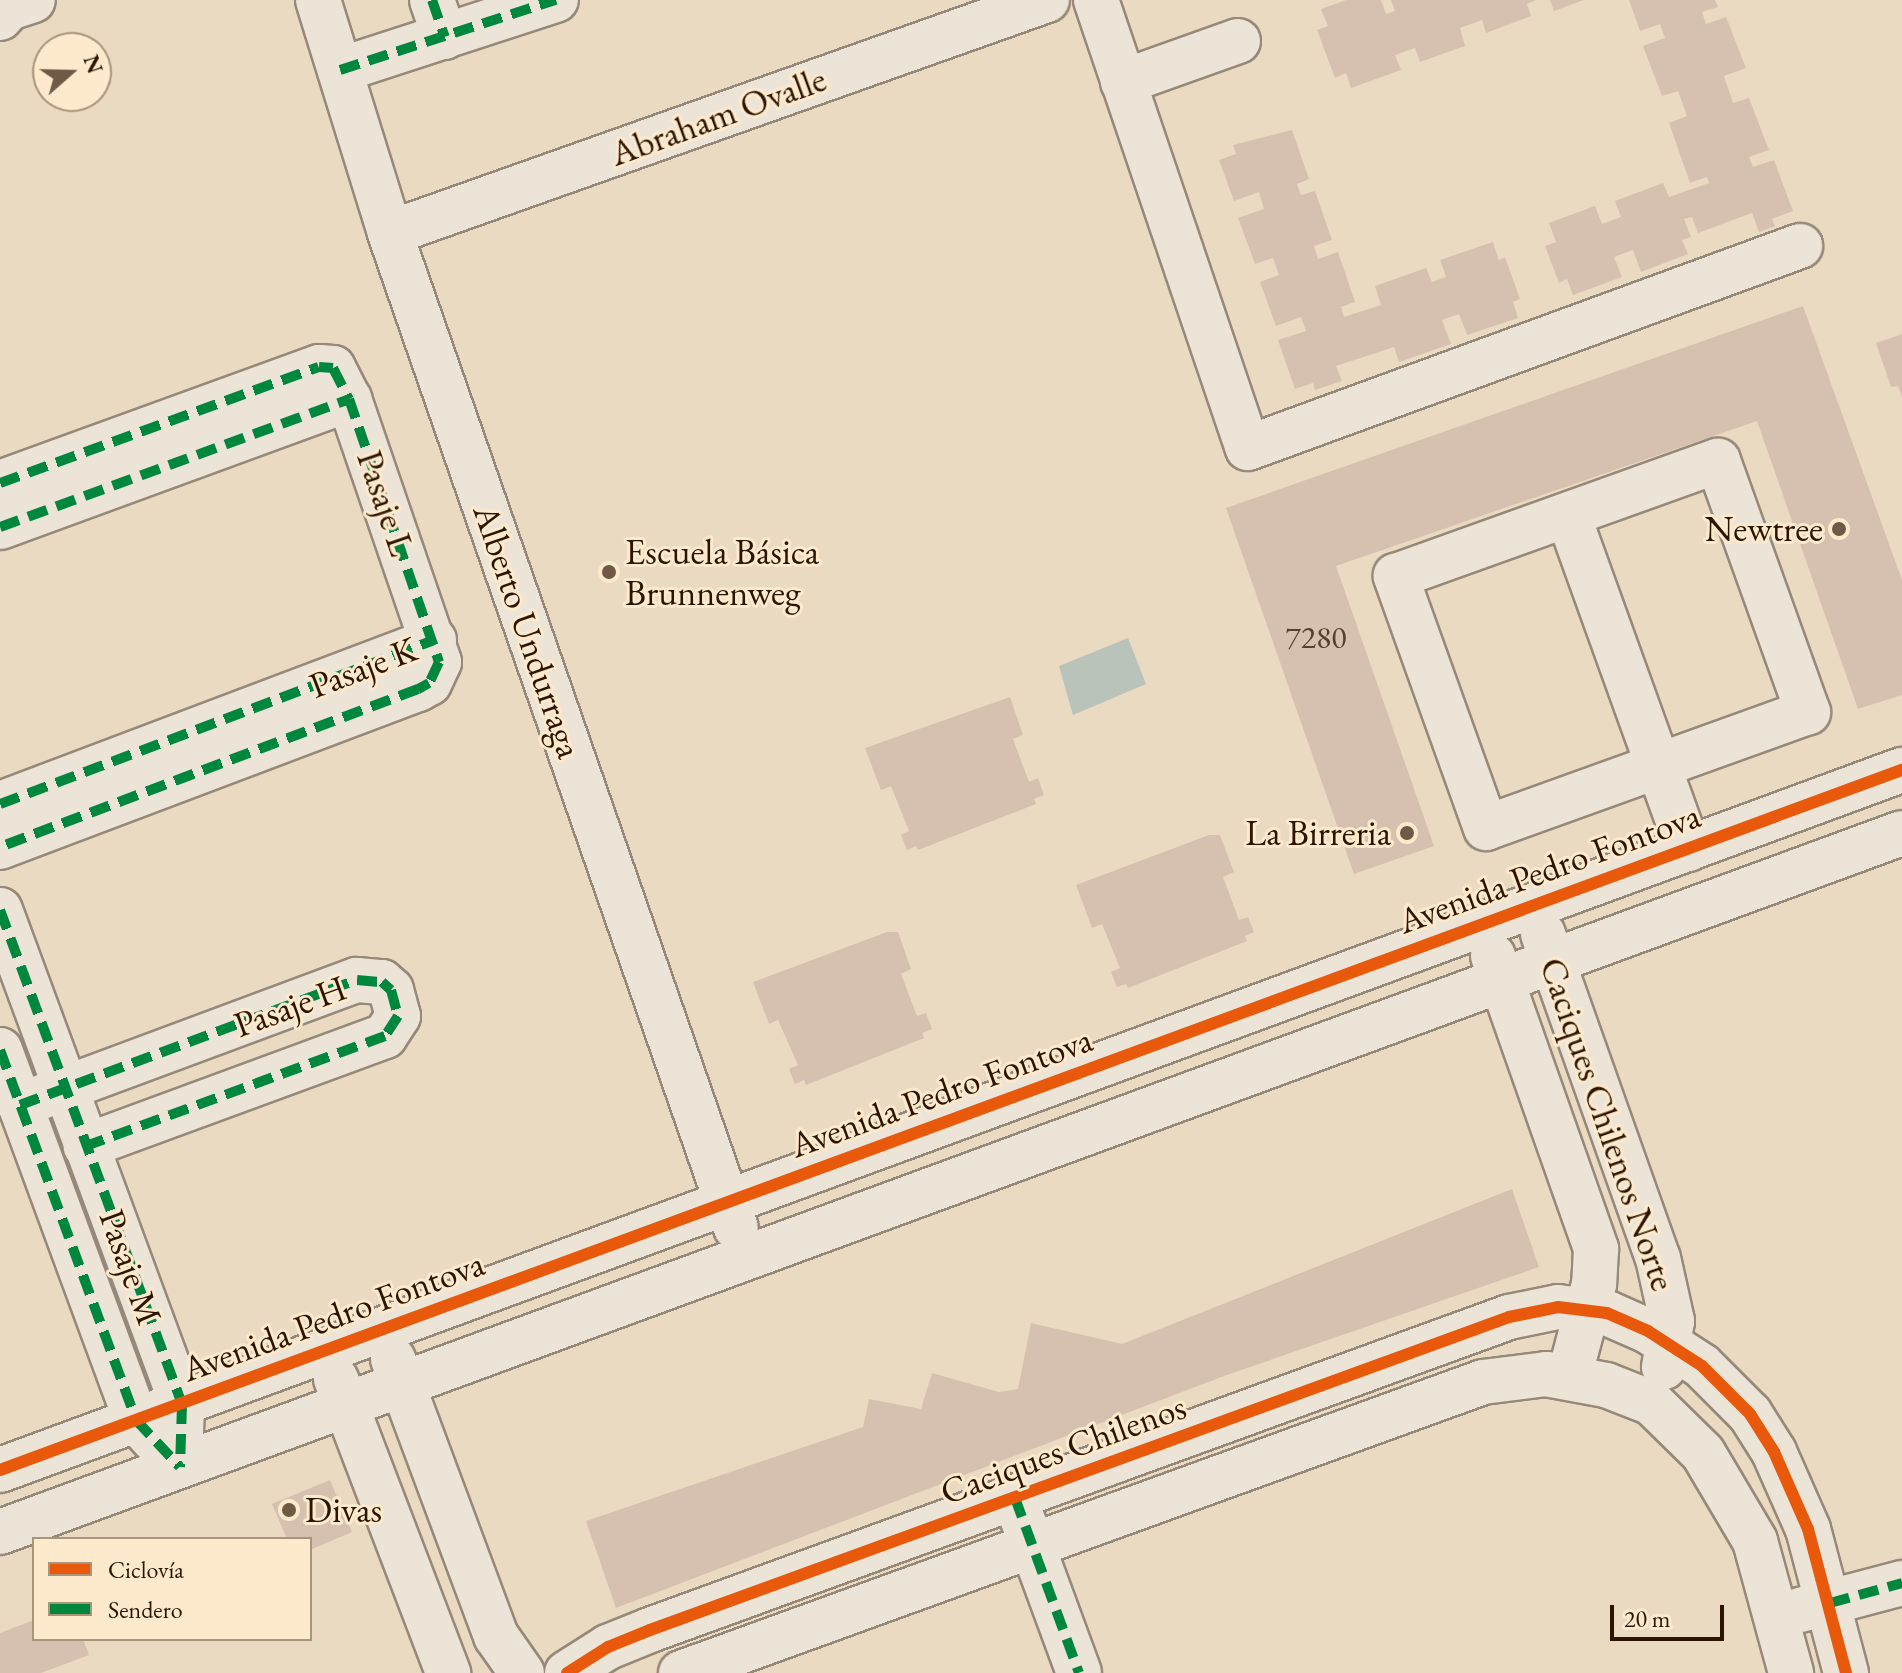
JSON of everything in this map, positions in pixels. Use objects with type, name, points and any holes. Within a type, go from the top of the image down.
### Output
[{"type":"street","points":[[0,18],[9,8],[33,0]]},
{"type":"street","name":"Alberto Undurraga","points":[[318,0],[390,233],[747,1259]]},
{"type":"street","points":[[340,70],[439,18],[556,0]]},
{"type":"street","name":"Abraham Ovalle","points":[[390,233],[1047,0]]},
{"type":"street","points":[[1096,0],[1248,448],[1800,246]]},
{"type":"street","points":[[1123,82],[1238,41]]},
{"type":"street","points":[[0,483],[319,367],[341,384],[0,527]]},
{"type":"street","name":"Pasaje L","points":[[341,384],[434,640]]},
{"type":"street","points":[[1718,461],[1808,712],[1659,766],[1486,828],[1396,576],[1718,461]]},
{"type":"street","points":[[1568,515],[1688,849]]},
{"type":"street","name":"Pasaje K","points":[[0,804],[434,640],[435,673],[418,689],[0,847]]},
{"type":"street","name":"Avenida Pedro Fontova","points":[[0,1470],[1902,770]]},
{"type":"street","points":[[0,1532],[1902,833]]},
{"type":"street","name":"Caciques Chilenos Norte","points":[[1533,906],[1658,1258],[1669,1297],[1671,1344],[1652,1403]]},
{"type":"street","name":"Pasaje M","points":[[0,910],[182,1404],[180,1467]]},
{"type":"street","name":"Caciques Chilenos Norte","points":[[1482,924],[1593,1237],[1597,1263],[1569,1377]]},
{"type":"street","name":"Pasaje H","points":[[20,1105],[357,980],[382,982],[396,1004],[394,1028],[377,1040],[86,1146]]},
{"type":"street","name":"Pasaje M","points":[[0,1050],[136,1420],[180,1467]]},
{"type":"street","name":"Caciques Chilenos","points":[[567,1673],[608,1647],[650,1630],[1509,1317],[1558,1307],[1587,1309]]},
{"type":"street","name":"Caciques Chilenos Norte","points":[[1587,1309],[1621,1318],[1671,1344],[1727,1388],[1763,1432],[1794,1494],[1830,1603],[1846,1673]]},
{"type":"street","points":[[382,1330],[496,1636],[522,1673]]},
{"type":"street","points":[[325,1351],[448,1673]]},
{"type":"street","points":[[681,1673],[1031,1542],[1483,1382],[1521,1374],[1569,1377],[1652,1403],[1696,1445],[1739,1507],[1777,1615],[1791,1673]]},
{"type":"street","points":[[1015,1498],[1079,1673]]},
{"type":"street","points":[[1777,1615],[1902,1583]]},
{"type":"shaded area","points":[[1128,638],[1146,684],[1073,715],[1059,666]]},
{"type":"building","points":[[1346,0],[1381,0],[1386,14],[1395,11],[1391,0],[1536,0],[1527,4],[1531,16],[1486,33],[1482,20],[1460,28],[1465,46],[1420,62],[1415,48],[1395,55],[1401,70],[1351,88],[1346,73],[1335,78],[1317,30],[1328,26],[1321,9]]},
{"type":"building","points":[[1550,0],[1584,0],[1554,11]]},
{"type":"building","points":[[1629,0],[1715,0],[1718,7],[1702,12],[1706,24],[1726,17],[1746,68],[1724,76],[1733,103],[1749,98],[1769,150],[1749,157],[1753,167],[1774,160],[1793,211],[1772,219],[1775,226],[1759,232],[1752,213],[1698,233],[1692,217],[1684,219],[1691,237],[1682,240],[1688,254],[1641,272],[1633,250],[1614,257],[1622,277],[1573,295],[1567,279],[1559,283],[1545,246],[1556,242],[1549,223],[1595,206],[1602,224],[1621,217],[1615,201],[1663,183],[1669,197],[1709,183],[1707,177],[1690,183],[1669,123],[1687,116],[1678,91],[1662,96],[1643,46],[1665,38],[1660,24],[1640,31]]},
{"type":"building","points":[[1292,130],[1309,179],[1297,184],[1301,195],[1315,191],[1332,240],[1314,246],[1318,259],[1338,252],[1355,302],[1341,307],[1344,317],[1381,305],[1375,286],[1426,268],[1432,282],[1446,277],[1440,260],[1493,242],[1499,260],[1505,257],[1520,299],[1513,302],[1518,318],[1467,335],[1459,314],[1442,320],[1451,344],[1399,362],[1394,347],[1336,366],[1342,381],[1315,390],[1313,383],[1295,389],[1278,340],[1306,331],[1301,317],[1276,326],[1260,282],[1279,275],[1273,258],[1255,264],[1238,218],[1264,209],[1259,192],[1234,201],[1219,160],[1236,154],[1233,145]]},
{"type":"building","points":[[1803,306],[1902,580],[1902,695],[1858,709],[1757,421],[1336,566],[1434,846],[1354,874],[1226,508]]},
{"type":"building","points":[[1902,334],[1902,397],[1898,386],[1891,387],[1876,343]]},
{"type":"building","points":[[1010,697],[1023,735],[1013,739],[1029,782],[1038,778],[1044,795],[1034,799],[1036,804],[918,850],[916,846],[907,850],[901,835],[909,831],[891,786],[881,790],[865,748]]},
{"type":"building","points":[[1209,835],[1220,835],[1234,872],[1223,877],[1239,920],[1248,917],[1254,932],[1245,936],[1247,941],[1128,988],[1126,984],[1117,987],[1111,972],[1120,968],[1102,924],[1092,928],[1076,885]]},
{"type":"building","points":[[887,932],[898,932],[911,969],[901,974],[917,1016],[926,1013],[932,1029],[922,1033],[924,1038],[806,1085],[804,1080],[795,1084],[789,1069],[798,1065],[778,1020],[769,1024],[753,982]]},
{"type":"building","points":[[1512,1189],[1539,1267],[1224,1376],[616,1608],[586,1521],[863,1427],[869,1399],[921,1409],[932,1373],[999,1392],[1018,1389],[1031,1323],[1122,1344]]},
{"type":"building","points":[[330,1480],[352,1532],[312,1549],[312,1537],[286,1537],[272,1504]]},
{"type":"building","points":[[32,1621],[32,1641],[84,1641],[89,1655],[41,1673],[0,1673],[0,1633]]},
{"type":"marked path","points":[[432,0],[445,37]]},
{"type":"marked path","points":[[340,70],[556,0]]},
{"type":"marked path","points":[[0,483],[319,367],[333,368],[349,399],[439,662],[429,683],[418,689],[0,847]]},
{"type":"marked path","points":[[0,527],[349,399]]},
{"type":"marked path","points":[[0,804],[434,640]]},
{"type":"marked path","points":[[0,910],[182,1404],[180,1467]]},
{"type":"marked path","points":[[20,1105],[357,980],[382,982],[391,990],[398,1016],[385,1036],[86,1146]]},
{"type":"marked path","points":[[0,1050],[136,1420],[180,1467]]},
{"type":"marked path","points":[[1015,1498],[1079,1673]]},
{"type":"marked path","points":[[1830,1603],[1902,1583]]},
{"type":"cycle path","points":[[0,1470],[1902,770]]},
{"type":"cycle path","points":[[567,1673],[608,1647],[650,1630],[1509,1317],[1558,1307],[1607,1313],[1648,1331],[1702,1366],[1750,1414],[1774,1452],[1808,1529],[1846,1673]]},
{"type":"place","name":"Newtree","points":[[1839,529]]},
{"type":"place","name":"Escuela Básica Brunnenweg","points":[[609,572]]},
{"type":"place","name":"La Birreria","points":[[1407,833]]},
{"type":"place","name":"Divas","points":[[289,1510]]}]
